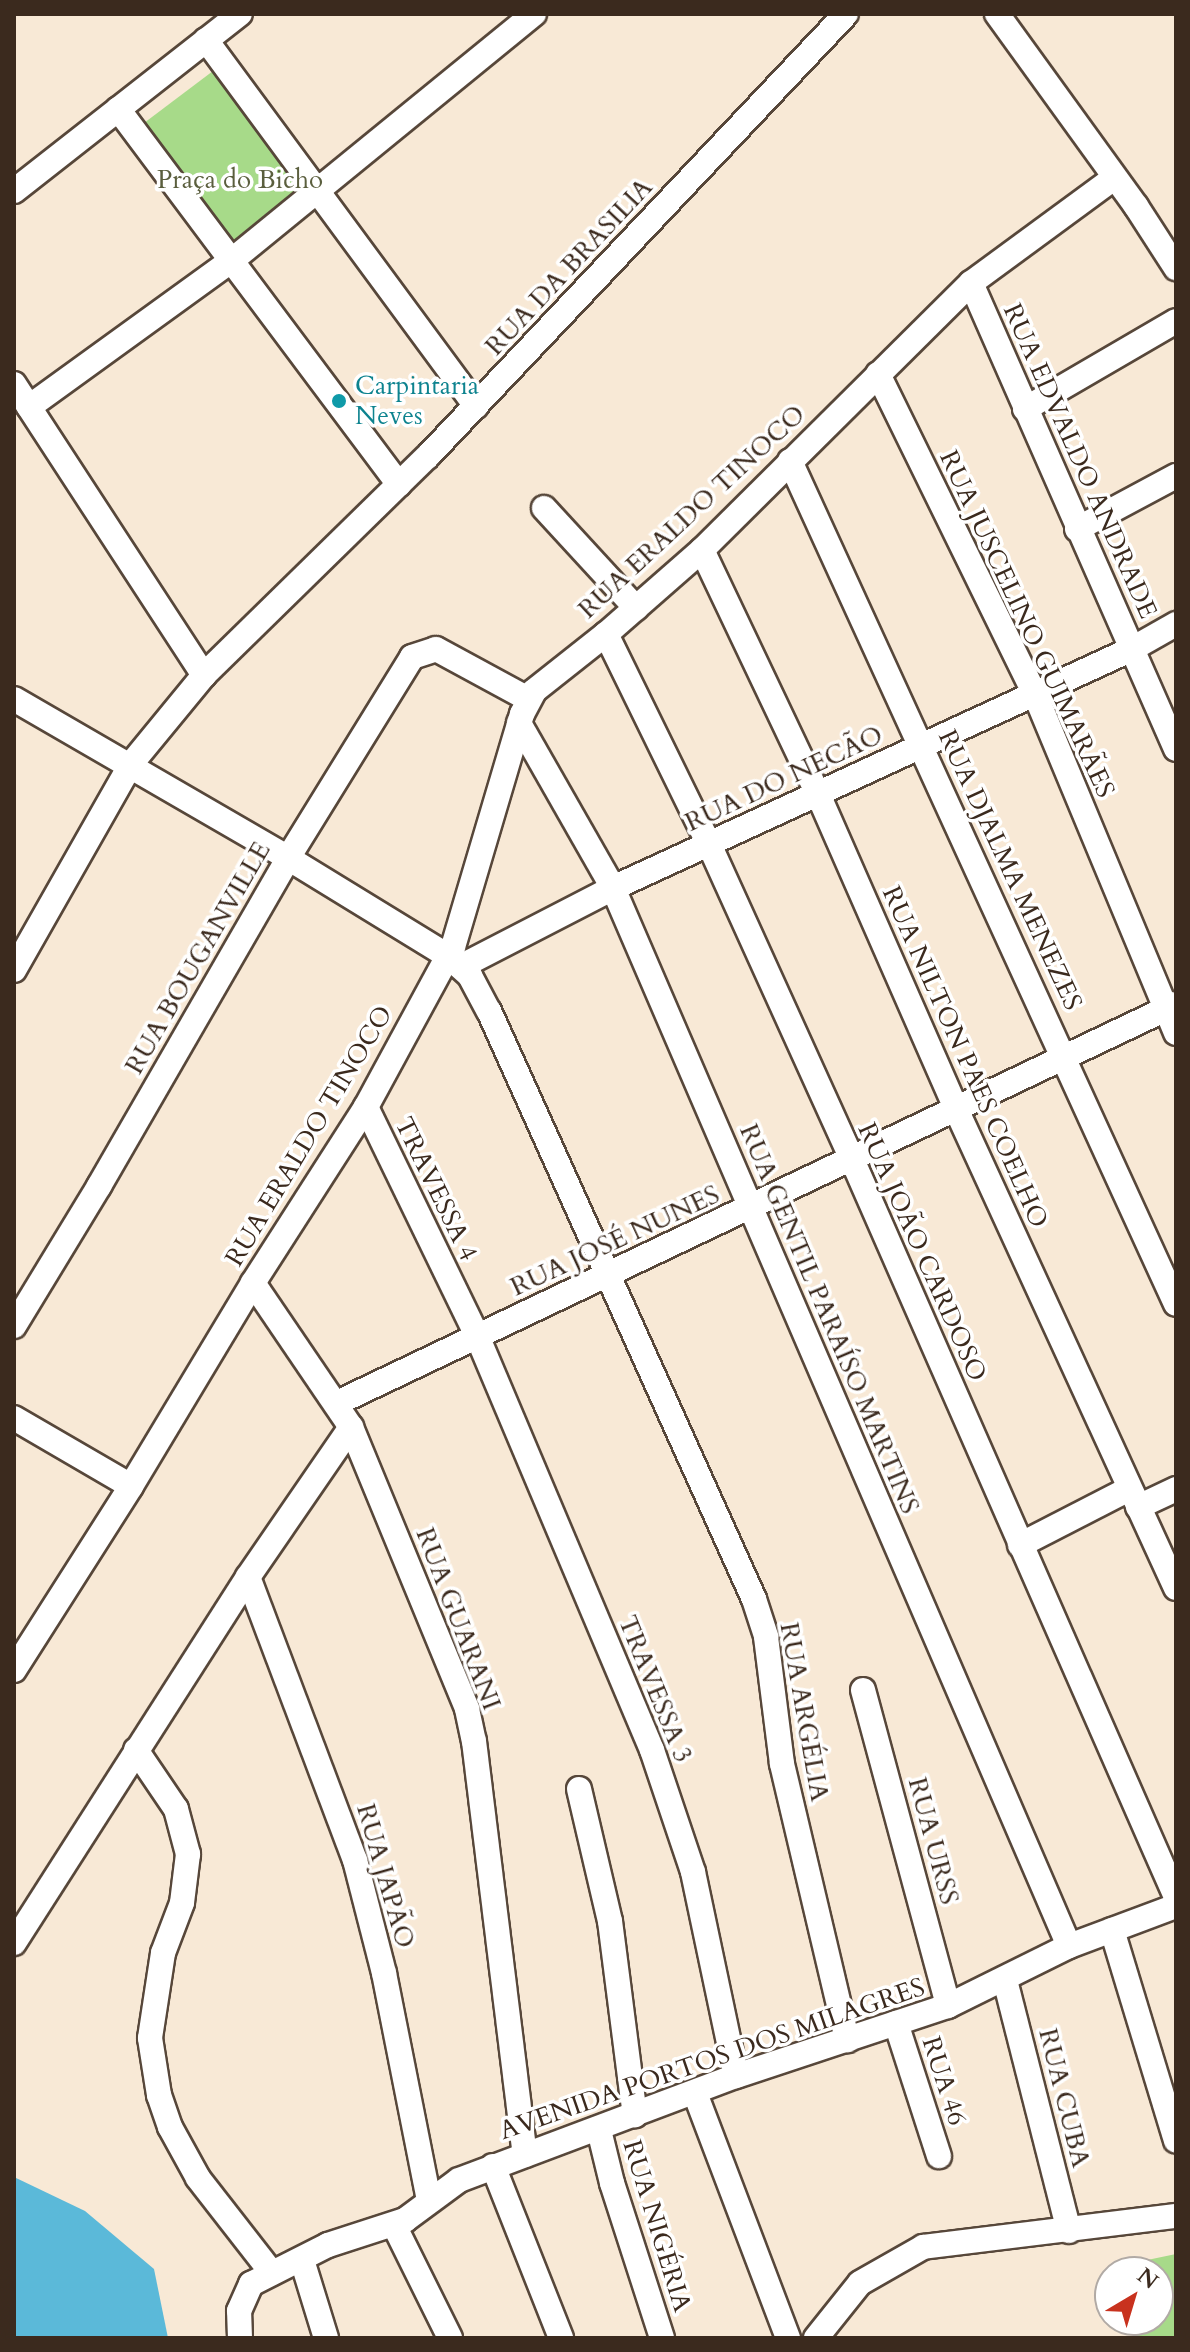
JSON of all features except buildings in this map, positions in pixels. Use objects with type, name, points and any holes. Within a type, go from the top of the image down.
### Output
[{"type":"street","points":[[14,191],[240,14]]},
{"type":"street","points":[[29,407],[231,261],[534,14]]},
{"type":"street","name":"RUA DA BRASILIA","points":[[14,970],[131,764],[204,675],[476,406],[846,14]]},
{"type":"street","points":[[997,14],[1176,268]]},
{"type":"street","points":[[206,40],[476,406]]},
{"type":"street","points":[[118,109],[399,485]]},
{"type":"street","name":"RUA ERALDO TINOCO","points":[[14,1670],[455,961],[528,699],[545,680],[606,634],[702,550],[971,283],[1114,178]]},
{"type":"street","name":"RUA EDVALDO ANDRADE","points":[[971,283],[1176,749]]},
{"type":"street","points":[[1025,409],[1176,321]]},
{"type":"street","name":"RUA JUSCELINO GUIMARÃES","points":[[878,374],[1035,694],[1170,1007],[1176,1033]]},
{"type":"street","points":[[14,384],[204,675]]},
{"type":"street","name":"RUA DJALMA MENEZES","points":[[790,461],[1176,1304]]},
{"type":"street","points":[[1077,529],[1176,476]]},
{"type":"street","points":[[544,508],[636,608]]},
{"type":"street","name":"RUA NILTON PAES COELHO","points":[[702,550],[818,794],[956,1109],[1176,1588]]},
{"type":"street","name":"RUA DO NECÃO","points":[[455,961],[1132,649],[1176,624]]},
{"type":"street","name":"RUA JOÃO CARDOSO","points":[[606,634],[709,844],[851,1157],[1176,1897]]},
{"type":"street","name":"RUA BOUGANVILLE","points":[[14,1326],[99,1186],[288,858],[412,657],[432,648],[528,699]]},
{"type":"street","points":[[14,699],[131,764],[455,961]]},
{"type":"street","name":"RUA GENTIL PARAÍSO MARTINS","points":[[519,723],[613,888],[1069,1946]]},
{"type":"street","name":"RUA ARGÉLIA","points":[[455,961],[489,1011],[754,1599],[766,1637],[782,1764],[847,2040]]},
{"type":"street","name":"RUA JOSÉ NUNES","points":[[337,1403],[1170,1007]]},
{"type":"street","name":"TRAVESSA 4","points":[[366,1107],[478,1338]]},
{"type":"street","name":"RUA GUARANI","points":[[253,1283],[351,1427],[471,1724],[525,2155]]},
{"type":"street","name":"TRAVESSA 3","points":[[478,1338],[652,1750],[677,1820],[693,1872],[736,2076]]},
{"type":"street","points":[[14,1418],[131,1486]]},
{"type":"street","points":[[14,1943],[248,1577],[351,1427]]},
{"type":"street","points":[[1020,1545],[1133,1498],[1176,1489]]},
{"type":"street","name":"RUA JAPÃO","points":[[248,1577],[355,1860],[384,1973],[429,2201]]},
{"type":"street","name":"RUA URSS","points":[[863,1690],[948,2006]]},
{"type":"street","points":[[136,1750],[176,1809],[188,1854],[182,1903],[163,1953],[150,2038],[159,2095],[170,2127],[198,2178],[272,2273]]},
{"type":"street","points":[[579,1789],[610,1921],[635,2115]]},
{"type":"street","name":"AVENIDA PORTOS DOS MILAGRES","points":[[240,2338],[243,2296],[251,2284],[342,2240],[394,2225],[459,2180],[736,2076],[948,2006],[1069,1946],[1176,1906]]},
{"type":"street","points":[[1112,1930],[1176,2141]]},
{"type":"street","name":"RUA CUBA","points":[[1005,1980],[1069,2231]]},
{"type":"street","name":"RUA 46","points":[[896,2023],[939,2156]]},
{"type":"street","points":[[695,2093],[788,2338]]},
{"type":"street","name":"RUA NIGÉRIA","points":[[599,2130],[612,2183],[662,2338]]},
{"type":"street","points":[[493,2166],[561,2338]]},
{"type":"street","points":[[816,2338],[860,2283],[898,2258],[923,2247],[1176,2216]]},
{"type":"street","points":[[394,2225],[450,2338]]},
{"type":"street","points":[[302,2260],[326,2338]]},
{"type":"green space","name":"Praça do Bicho","points":[[213,71],[302,189],[232,242],[143,124]]},
{"type":"green space","points":[[1176,2254],[1176,2338],[1134,2338],[1174,2336],[1174,2256],[1166,2256]]},
{"type":"water","points":[[14,2177],[85,2211],[154,2269],[168,2338],[14,2338]]},
{"type":"place","name":"Carpintaria Neves","points":[[339,401]]}]
